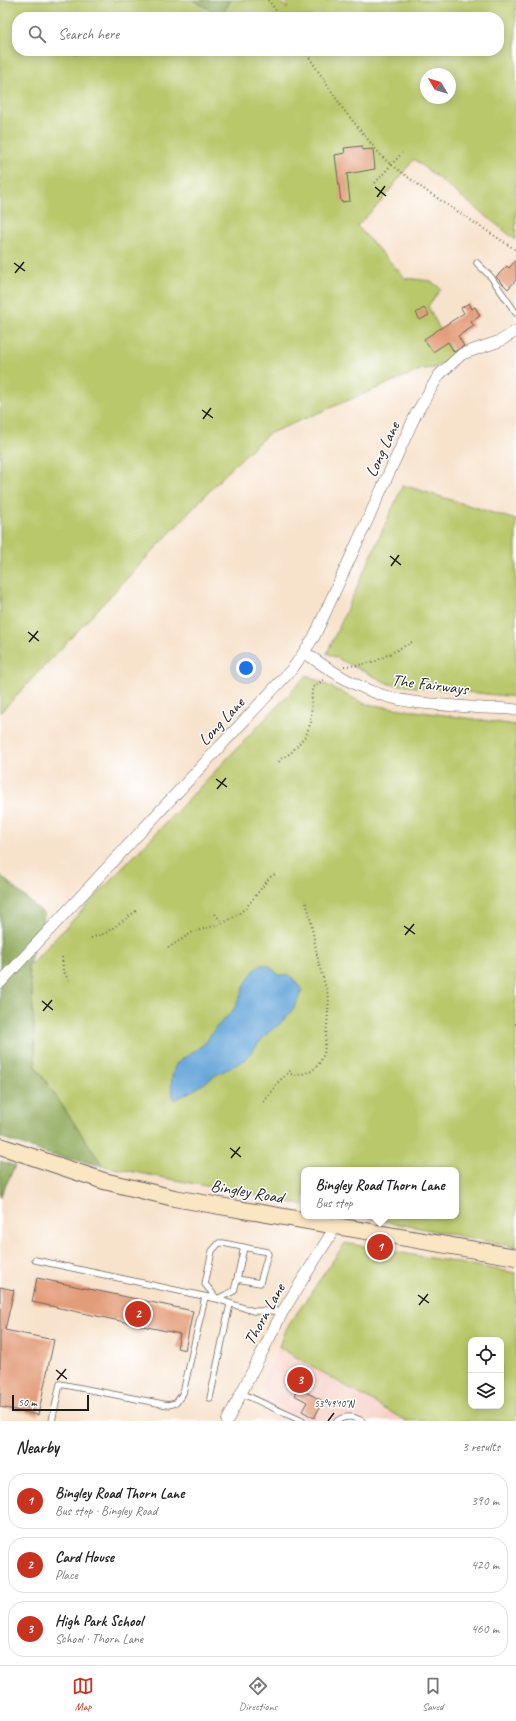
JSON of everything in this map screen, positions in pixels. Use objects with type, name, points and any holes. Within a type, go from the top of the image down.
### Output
[{"type":"main road","name":"Bingley Road","points":[[0,1146],[104,1182],[174,1198],[516,1257]]},
{"type":"street","name":"Long Lane","points":[[0,983],[288,674],[314,637],[416,414],[439,375],[462,354],[500,341],[516,331]]},
{"type":"street","name":"The Fairways","points":[[304,652],[338,675],[369,692],[412,702],[516,710]]},
{"type":"street","name":"Thorn Lane","points":[[227,1421],[283,1311],[336,1226]]},
{"type":"lane","points":[[477,263],[491,277],[516,313]]},
{"type":"lane","points":[[217,1299],[205,1284],[212,1250],[215,1246],[223,1242],[265,1251],[268,1254],[260,1283],[237,1279]]},
{"type":"lane","points":[[217,1299],[234,1292],[244,1247]]},
{"type":"lane","points":[[35,1260],[217,1299],[253,1311],[283,1311]]},
{"type":"lane","points":[[52,1421],[60,1384],[168,1405],[176,1402],[182,1393],[205,1297]]},
{"type":"lane","points":[[210,1398],[230,1304]]},
{"type":"lane","points":[[241,1393],[302,1421]]},
{"type":"lane","points":[[337,1421],[341,1418],[350,1416],[362,1421]]},
{"type":"path","points":[[268,0],[277,12]]},
{"type":"path","points":[[307,56],[343,109],[384,159],[425,190],[516,250]]},
{"type":"path","points":[[375,183],[402,153]]},
{"type":"path","points":[[340,669],[346,665],[359,666],[376,661],[412,642]]},
{"type":"path","points":[[279,762],[282,758],[291,754],[306,735],[311,722],[312,688],[330,676]]},
{"type":"path","points":[[168,948],[193,932],[223,923],[246,908],[270,877],[278,873]]},
{"type":"path","points":[[287,1073],[295,1075],[302,1074],[312,1071],[319,1064],[324,1054],[330,998],[319,965],[309,912],[305,900]]},
{"type":"path","points":[[91,938],[106,933],[136,911]]},
{"type":"path","points":[[215,914],[223,923]]},
{"type":"path","points":[[62,957],[63,970],[69,981]]},
{"type":"path","points":[[264,1102],[279,1081],[292,1070]]},
{"type":"shaded area","points":[[279,1347],[406,1421],[270,1421],[261,1412],[266,1398],[261,1385]]},
{"type":"green space","points":[[0,0],[193,0],[214,12],[12,12],[12,56],[504,56],[504,12],[224,12],[231,0],[278,0],[287,8],[287,0],[516,0],[516,240],[414,159],[378,205],[357,226],[405,278],[431,281],[441,289],[428,306],[454,357],[434,368],[423,369],[268,434],[233,466],[0,713]]},
{"type":"green space","points":[[193,0],[231,0],[224,12],[214,12]]},
{"type":"green space","points":[[403,485],[516,520],[516,697],[389,684],[327,653]]},
{"type":"green space","points":[[307,675],[365,704],[516,725],[516,1247],[373,1219],[459,1219],[459,1167],[301,1167],[301,1204],[103,1166],[36,1067],[32,994],[28,967]]},
{"type":"green space","points":[[0,875],[44,914],[28,967],[32,994],[36,1067],[103,1166],[48,1154],[0,1137]]},
{"type":"green space","points":[[0,1161],[15,1166],[0,1197]]},
{"type":"green space","points":[[345,1243],[516,1273],[516,1421],[406,1421],[279,1347],[284,1332]]},
{"type":"water","points":[[260,965],[268,965],[279,975],[290,975],[302,990],[291,1012],[280,1024],[262,1039],[245,1060],[216,1075],[197,1088],[175,1100],[171,1082],[176,1064],[206,1042],[216,1027],[235,1007],[248,979]]},
{"type":"building","points":[[362,146],[362,150],[373,149],[375,169],[347,174],[350,201],[341,202],[335,155],[345,153],[344,148]]},
{"type":"building","points":[[516,260],[516,280],[508,289],[496,277],[507,266],[509,268]]},
{"type":"building","points":[[469,303],[472,309],[475,307],[480,316],[471,322],[474,326],[458,336],[464,346],[454,352],[448,342],[433,352],[424,339],[464,313],[461,308]]},
{"type":"building","points":[[424,308],[429,315],[420,320],[416,313]]},
{"type":"building","points":[[37,1278],[193,1311],[185,1350],[177,1348],[180,1334],[32,1302]]},
{"type":"building","points":[[0,1287],[14,1290],[5,1330],[54,1340],[38,1415],[0,1407]]},
{"type":"building","points":[[298,1388],[323,1401],[314,1418],[302,1411],[307,1402],[294,1395]]},
{"type":"place","name":"Bingley Road Thorn Lane","points":[[380,1247]]},
{"type":"place","name":"Card House","points":[[138,1314]]},
{"type":"place","name":"High Park School","points":[[300,1380]]}]
